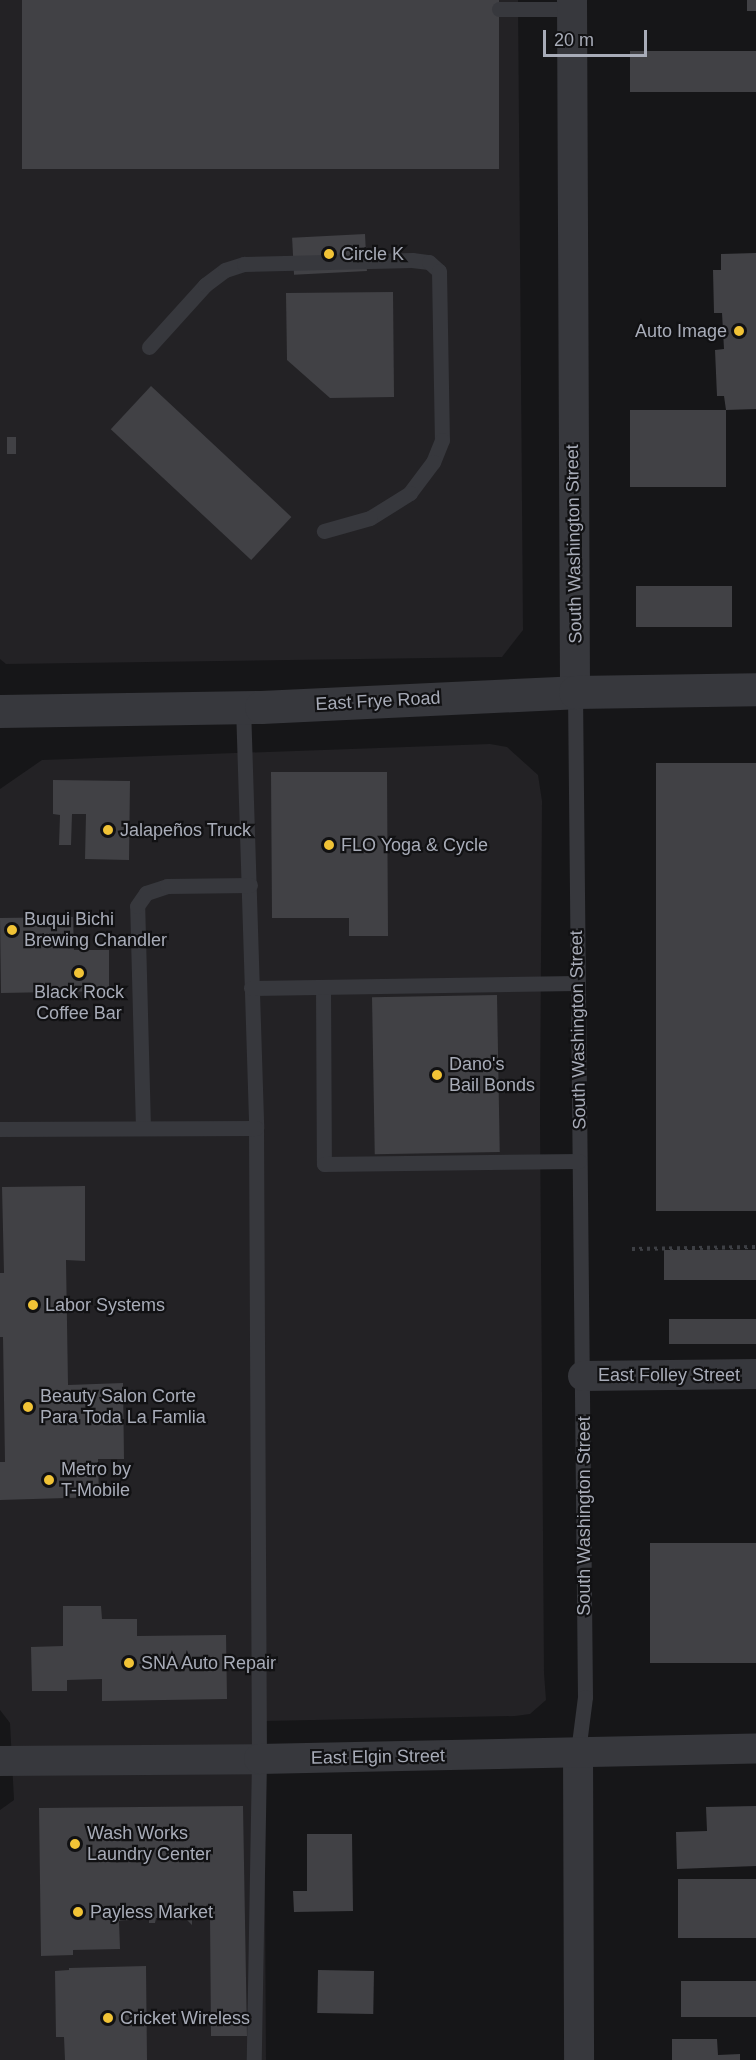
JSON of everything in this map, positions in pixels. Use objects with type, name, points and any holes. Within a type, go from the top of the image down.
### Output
[{"type":"street","name":"South Washington Street","points":[[572,4],[575,693]]},
{"type":"street","name":"East Frye Road","points":[[0,711],[243,706],[575,693],[756,689]]},
{"type":"street","name":"East Folley Street","points":[[583,1376],[756,1374]]},
{"type":"street","name":"East Elgin Street","points":[[0,1761],[259,1759],[756,1749]]},
{"type":"street","name":"South Washington Street","points":[[578,1752],[579,2060]]},
{"type":"lane","points":[[499,9],[572,4]]},
{"type":"lane","points":[[149,346],[205,285],[225,270],[244,264],[412,260],[429,262],[439,271],[442,440],[433,462],[410,493],[370,518],[324,531]]},
{"type":"lane","name":"South Washington Street","points":[[575,693],[585,1697],[578,1752]]},
{"type":"lane","points":[[243,706],[256,1128],[259,1759],[254,2060]]},
{"type":"lane","points":[[143,1128],[137,906],[146,893],[166,885],[250,885]]},
{"type":"lane","points":[[251,988],[577,982]]},
{"type":"lane","points":[[323,987],[324,1164],[579,1161]]},
{"type":"lane","points":[[0,1129],[256,1128]]},
{"type":"path","points":[[632,1249],[756,1247]]},
{"type":"shaded area","points":[[0,0],[518,0],[523,630],[502,657],[6,664],[0,659]]},
{"type":"shaded area","points":[[490,744],[507,747],[538,775],[542,801],[540,1118],[546,1700],[530,1714],[515,1716],[264,1721],[266,2060],[0,2060],[0,1810],[14,1800],[10,1723],[0,1710],[0,789],[42,760]]},
{"type":"building","points":[[22,0],[499,0],[499,169],[22,169]]},
{"type":"building","points":[[747,0],[756,0],[756,11],[747,11]]},
{"type":"building","points":[[630,51],[756,51],[756,92],[630,92]]},
{"type":"building","name":"Circle K","points":[[365,234],[367,271],[294,275],[292,238]]},
{"type":"building","name":"Auto Image","points":[[756,253],[756,409],[726,410],[724,396],[717,396],[715,350],[724,349],[722,313],[714,313],[713,270],[721,270],[721,254]]},
{"type":"building","name":"Circle K","points":[[393,292],[394,397],[330,398],[287,360],[286,293]]},
{"type":"building","points":[[151,386],[291,517],[251,560],[111,429]]},
{"type":"building","points":[[630,410],[726,410],[726,487],[630,487]]},
{"type":"building","points":[[7,437],[16,437],[16,454],[7,454]]},
{"type":"building","points":[[636,586],[732,586],[732,627],[636,627]]},
{"type":"building","points":[[656,763],[756,763],[756,1211],[656,1211]]},
{"type":"building","name":"FLO Yoga & Cycle","points":[[271,772],[387,772],[388,936],[349,936],[349,918],[272,918]]},
{"type":"building","name":"Jalapeños Truck","points":[[53,780],[130,781],[129,860],[85,859],[86,814],[72,814],[71,845],[59,845],[60,815],[53,814]]},
{"type":"building","points":[[73,917],[74,950],[109,950],[109,991],[1,993],[0,918]]},
{"type":"building","name":"Dano's Bail Bonds","points":[[497,995],[500,1152],[375,1154],[372,997]]},
{"type":"building","points":[[85,1186],[85,1261],[66,1260],[68,1385],[123,1383],[124,1459],[98,1459],[99,1497],[0,1500],[0,1462],[5,1462],[3,1337],[0,1337],[0,1273],[4,1273],[2,1187]]},
{"type":"building","points":[[664,1250],[756,1250],[756,1280],[664,1280]]},
{"type":"building","points":[[669,1319],[756,1319],[756,1344],[669,1344]]},
{"type":"building","points":[[650,1543],[756,1543],[756,1663],[650,1663]]},
{"type":"building","name":"SNA Auto Repair","points":[[63,1606],[101,1606],[102,1619],[137,1619],[137,1636],[226,1635],[227,1699],[102,1701],[102,1679],[67,1680],[67,1691],[32,1691],[31,1647],[63,1646]]},
{"type":"building","points":[[243,1806],[247,2036],[211,2036],[210,1916],[192,1917],[192,1925],[184,1917],[156,1918],[155,1923],[149,1923],[149,1918],[119,1921],[120,1949],[73,1950],[73,1955],[41,1956],[39,1808]]},
{"type":"building","points":[[756,1806],[756,1866],[677,1869],[676,1832],[707,1831],[706,1807]]},
{"type":"building","points":[[307,1834],[352,1834],[353,1911],[294,1912],[293,1891],[307,1891]]},
{"type":"building","points":[[678,1879],[756,1879],[756,1938],[678,1938]]},
{"type":"building","points":[[146,1966],[147,2060],[65,2060],[64,2037],[56,2037],[55,1971],[69,1970],[69,1968]]},
{"type":"building","points":[[318,1970],[374,1971],[373,2014],[317,2013]]},
{"type":"building","points":[[681,1981],[756,1981],[756,2017],[681,2017]]},
{"type":"building","points":[[672,2039],[717,2039],[718,2055],[740,2054],[740,2060],[672,2060]]},
{"type":"place","name":"Circle K","points":[[329,254]]},
{"type":"place","name":"Auto Image","points":[[739,331]]},
{"type":"place","name":"Jalapeños Truck","points":[[108,830]]},
{"type":"place","name":"FLO Yoga & Cycle","points":[[329,845]]},
{"type":"place","name":"Buqui Bichi Brewing Chandler","points":[[12,930]]},
{"type":"place","name":"Black Rock Coffee Bar","points":[[79,973]]},
{"type":"place","name":"Dano's Bail Bonds","points":[[437,1075]]},
{"type":"place","name":"Labor Systems","points":[[33,1305]]},
{"type":"place","name":"Beauty Salon Corte Para Toda La Famlia","points":[[28,1407]]},
{"type":"place","name":"Metro by T-Mobile","points":[[49,1480]]},
{"type":"place","name":"SNA Auto Repair","points":[[129,1663]]},
{"type":"place","name":"Wash Works Laundry Center","points":[[75,1844]]},
{"type":"place","name":"Payless Market","points":[[78,1912]]},
{"type":"place","name":"Cricket Wireless","points":[[108,2018]]}]
